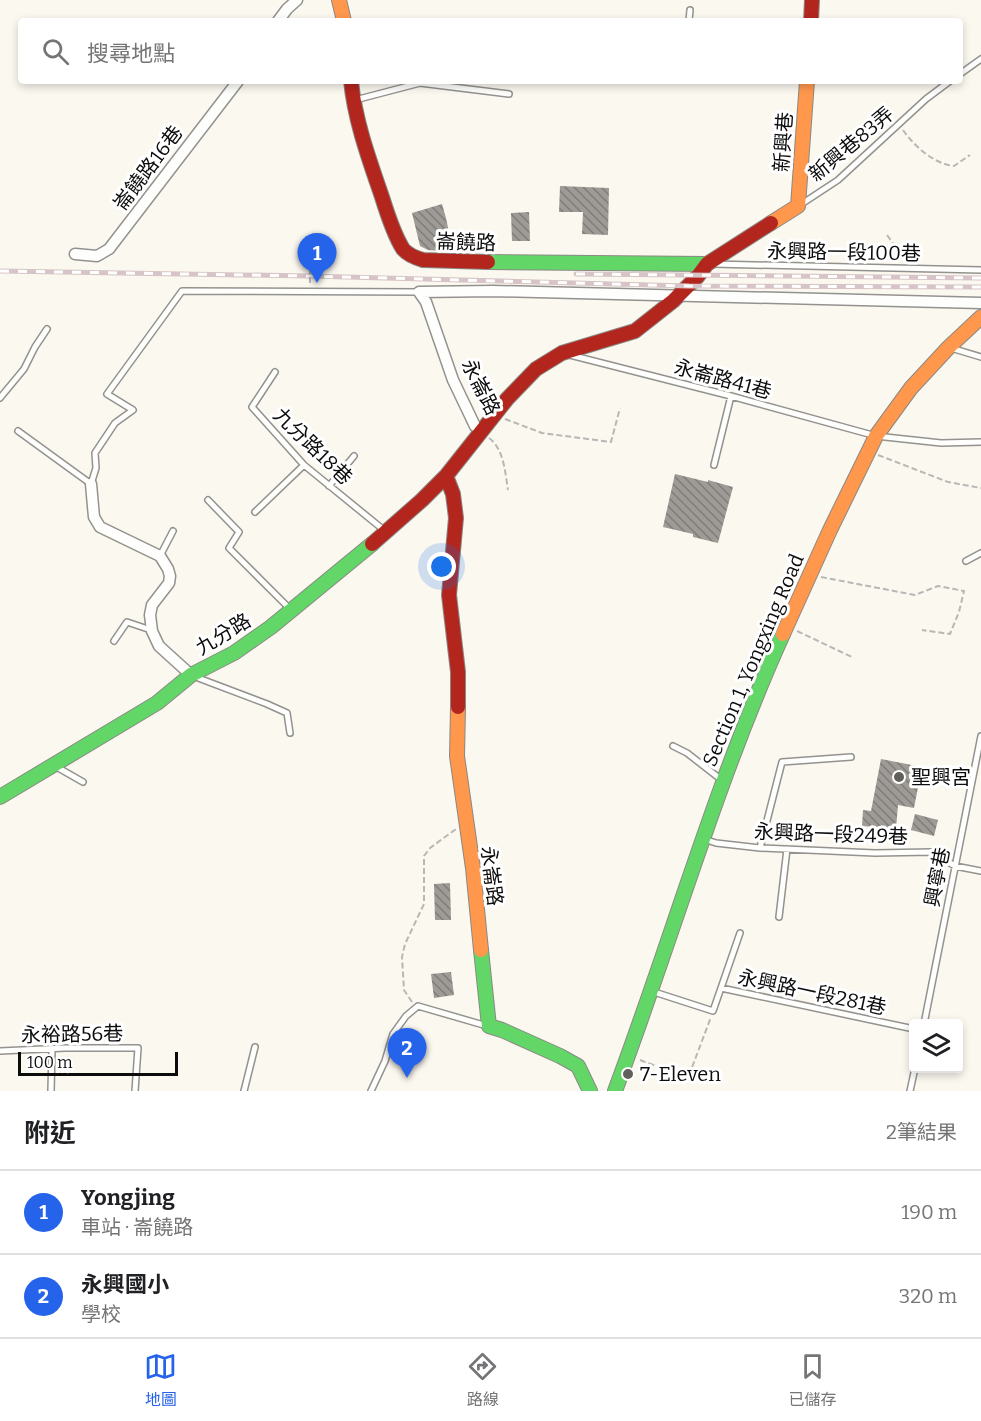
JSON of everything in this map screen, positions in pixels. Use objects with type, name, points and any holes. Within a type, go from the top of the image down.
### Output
[{"type":"street","points":[[281,18],[297,0]]},
{"type":"street","points":[[339,0],[343,18]]},
{"type":"street","points":[[811,18],[812,0]]},
{"type":"street","name":"崙饒路16巷","points":[[75,254],[97,256],[109,249],[235,84]]},
{"type":"street","name":"崙饒路","points":[[351,84],[363,142],[390,221],[404,250],[414,257],[423,260],[460,262],[707,264]]},
{"type":"street","name":"新興巷","points":[[798,206],[807,84]]},
{"type":"street","points":[[482,432],[507,399],[536,369],[562,353],[635,331],[673,301],[707,264],[798,206]]},
{"type":"street","points":[[419,292],[493,291],[981,303]]},
{"type":"street","name":"永崙路","points":[[419,292],[426,302],[453,380],[475,426],[482,432],[446,476],[453,494],[456,518],[449,595],[458,672],[457,756],[478,915],[489,1026]]},
{"type":"street","name":"Section 1, Yongxing Road","points":[[615,1091],[723,781],[758,689],[830,530],[876,436],[911,388],[981,317]]},
{"type":"street","name":"九分路","points":[[0,797],[157,703],[190,675],[234,652],[271,627],[387,532],[446,476]]},
{"type":"street","points":[[91,484],[94,517],[100,527],[160,556],[168,568],[169,583],[152,605],[150,615],[152,631],[159,646],[190,675]]},
{"type":"street","points":[[489,1026],[578,1066],[590,1091]]},
{"type":"lane","points":[[689,18],[690,9]]},
{"type":"lane","points":[[963,72],[981,59]]},
{"type":"lane","points":[[353,100],[416,84]]},
{"type":"lane","points":[[428,84],[509,94]]},
{"type":"lane","name":"新興巷83弄","points":[[798,206],[838,180],[926,99],[946,84]]},
{"type":"lane","name":"永興路一段100巷","points":[[707,264],[981,270]]},
{"type":"lane","points":[[18,431],[91,484],[96,468],[95,453],[115,423],[133,410],[107,394],[182,291],[419,292]]},
{"type":"lane","points":[[0,399],[24,369],[47,329]]},
{"type":"lane","points":[[949,347],[981,357]]},
{"type":"lane","name":"永崙路41巷","points":[[562,353],[876,436],[941,443],[981,442]]},
{"type":"lane","name":"九分路18巷","points":[[275,372],[252,407],[304,465],[387,532]]},
{"type":"lane","points":[[714,465],[731,396]]},
{"type":"lane","points":[[329,486],[354,456]]},
{"type":"lane","points":[[255,512],[304,465]]},
{"type":"lane","points":[[208,500],[239,532],[229,548],[291,610]]},
{"type":"lane","points":[[160,556],[173,531]]},
{"type":"lane","points":[[966,561],[981,553]]},
{"type":"lane","points":[[114,640],[127,622],[152,631]]},
{"type":"lane","points":[[190,675],[287,713],[290,733]]},
{"type":"lane","name":"興寧巷","points":[[925,1019],[981,736]]},
{"type":"lane","points":[[673,746],[687,753],[723,781]]},
{"type":"lane","points":[[760,848],[782,762],[851,757]]},
{"type":"lane","points":[[53,765],[83,782]]},
{"type":"lane","name":"永興路一段249巷","points":[[704,839],[716,843],[760,848],[876,853],[931,852],[954,866],[981,871]]},
{"type":"lane","points":[[779,917],[787,849]]},
{"type":"lane","points":[[721,987],[740,933]]},
{"type":"lane","name":"永興路一段281巷","points":[[713,1011],[721,987],[909,1028]]},
{"type":"lane","points":[[651,991],[713,1011]]},
{"type":"lane","points":[[371,1091],[385,1061],[393,1034],[405,1016],[418,1006],[489,1026]]},
{"type":"lane","points":[[244,1091],[255,1047]]},
{"type":"lane","name":"永裕路56巷","points":[[0,1051],[138,1048],[135,1091]]},
{"type":"lane","points":[[51,1091],[52,1049]]},
{"type":"lane","points":[[910,1091],[914,1073]]},
{"type":"path","points":[[899,124],[911,141],[935,160],[946,165],[954,166],[970,155]]},
{"type":"path","points":[[887,235],[911,268]]},
{"type":"path","points":[[310,284],[310,261],[336,262]]},
{"type":"path","points":[[495,415],[542,433],[611,442],[620,408]]},
{"type":"path","points":[[482,432],[496,443],[502,458],[508,490]]},
{"type":"path","points":[[868,451],[948,482],[981,488]]},
{"type":"path","points":[[810,575],[915,595],[938,586],[964,591],[950,634],[922,630]]},
{"type":"path","points":[[787,627],[854,658]]},
{"type":"path","points":[[418,1006],[411,1001],[404,990],[402,957],[405,944],[424,904],[424,856],[430,848],[465,822]]},
{"type":"path","points":[[628,1056],[688,1078],[713,1011]]},
{"type":"building","points":[[560,186],[609,188],[608,235],[582,234],[583,212],[559,212]]},
{"type":"building","points":[[442,204],[453,252],[428,250],[420,246],[412,213]]},
{"type":"building","points":[[529,212],[530,241],[512,241],[511,213]]},
{"type":"building","points":[[675,474],[733,487],[718,543],[663,527]]},
{"type":"building","name":"聖興宮","points":[[881,759],[922,767],[914,808],[898,805],[896,829],[862,826],[863,810],[871,811]]},
{"type":"building","points":[[915,814],[938,820],[934,836],[911,830]]},
{"type":"building","points":[[450,883],[451,920],[435,920],[434,884]]},
{"type":"building","points":[[451,972],[454,995],[434,998],[431,974]]},
{"type":"railway","points":[[0,271],[689,286],[981,287]]},
{"type":"railway","points":[[576,274],[981,278]]},
{"type":"traffic: fast","points":[[488,262],[707,264]]},
{"type":"traffic: fast","points":[[0,797],[157,703],[191,675],[234,653],[271,627],[372,544]]},
{"type":"traffic: fast","points":[[615,1091],[736,746],[783,634]]},
{"type":"traffic: fast","points":[[481,950],[489,1026],[578,1066],[590,1091]]},
{"type":"traffic: slow","points":[[339,0],[343,18]]},
{"type":"traffic: slow","points":[[771,223],[798,206],[807,84]]},
{"type":"traffic: slow","points":[[783,634],[876,436],[911,388],[981,317]]},
{"type":"traffic: slow","points":[[458,707],[457,756],[473,868],[481,950]]},
{"type":"traffic: jam","points":[[811,18],[812,0]]},
{"type":"traffic: jam","points":[[352,84],[359,125],[368,154],[391,224],[403,249],[410,255],[423,260],[488,262]]},
{"type":"traffic: jam","points":[[372,544],[446,476],[507,399],[536,369],[562,353],[635,331],[673,301],[707,264],[771,223]]},
{"type":"traffic: jam","points":[[446,476],[453,494],[456,518],[449,595],[458,672],[458,707]]},
{"type":"place","name":"Yongjing","points":[[317,283]]},
{"type":"place","name":"聖興宮","points":[[899,777]]},
{"type":"place","name":"7-Eleven","points":[[628,1074]]},
{"type":"place","name":"永興國小","points":[[407,1078]]}]
